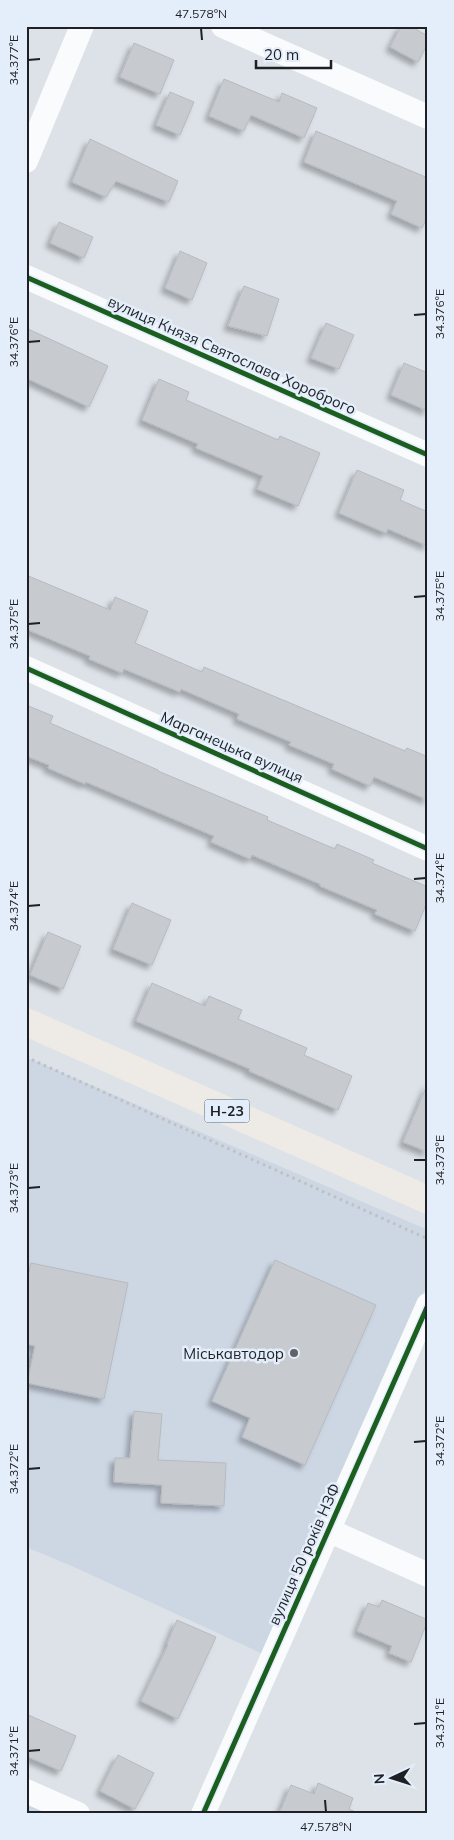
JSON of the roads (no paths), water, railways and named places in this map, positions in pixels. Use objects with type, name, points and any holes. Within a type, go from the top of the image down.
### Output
[{"type":"main road","name":"Н-23","points":[[26,1022],[428,1200]]},
{"type":"street","points":[[26,161],[82,26]]},
{"type":"street","points":[[223,26],[428,117]]},
{"type":"street","name":"вулиця Князя Святослава Хороброго","points":[[26,277],[428,455]]},
{"type":"street","name":"Марганецька вулиця","points":[[26,668],[428,849]]},
{"type":"street","name":"вулиця 50 років НЗФ","points":[[203,1814],[428,1305]]},
{"type":"street","points":[[328,1530],[428,1575]]},
{"type":"street","points":[[26,1791],[78,1814]]},
{"type":"place","name":"Міськавтодор","points":[[294,1353]]}]
